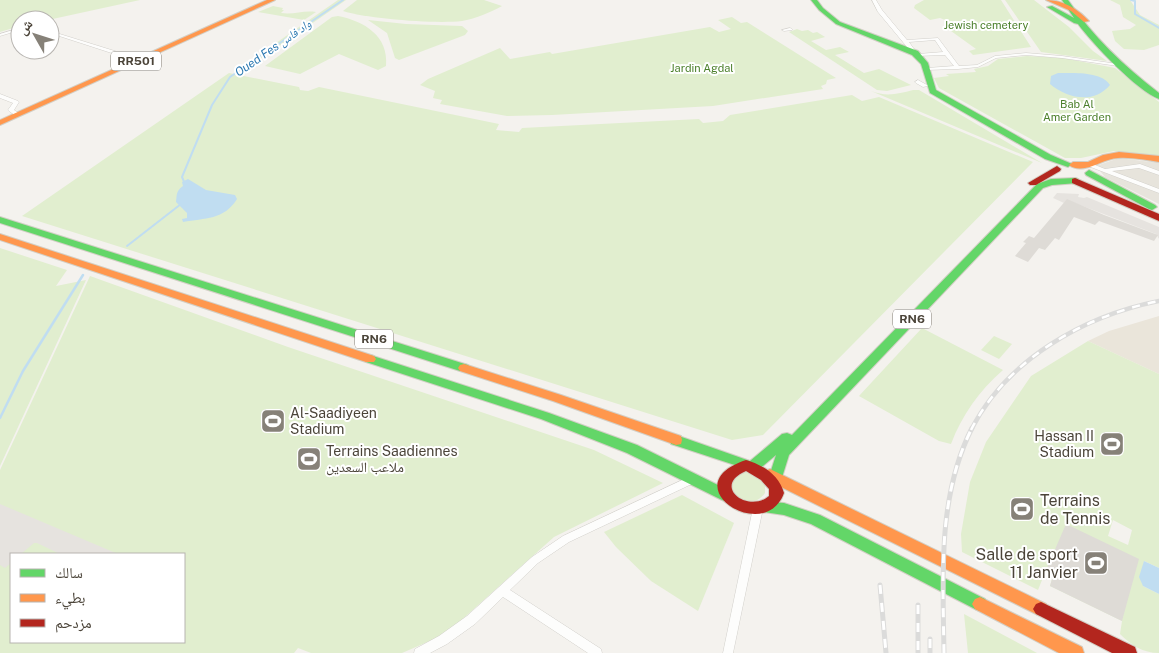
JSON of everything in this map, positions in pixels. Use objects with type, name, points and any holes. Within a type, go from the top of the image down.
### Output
[{"type":"main road","name":"RR501","points":[[0,118],[15,113],[257,4],[272,0]]},
{"type":"main road","points":[[814,0],[822,13],[844,27],[916,53],[923,60],[934,91],[1064,166],[1063,176],[1159,218]]},
{"type":"main road","points":[[1039,0],[1069,5],[1118,65],[1159,97]]},
{"type":"main road","points":[[1049,2],[1082,22],[1125,63],[1159,90]]},
{"type":"main road","name":"RR501","points":[[0,123],[15,113]]},
{"type":"main road","name":"RN6","points":[[727,496],[724,490],[724,478],[732,468],[750,466],[776,449],[1034,182],[1064,166],[1089,170],[1106,157],[1119,155],[1159,159]]},
{"type":"main road","points":[[1089,170],[1159,210]]},
{"type":"main road","name":"RN6","points":[[0,237],[545,416],[632,449],[694,478],[727,496],[742,507],[760,508],[771,502],[774,498],[772,478],[783,453],[1036,190],[1045,184],[1086,180],[1090,176],[1089,170]]},
{"type":"main road","name":"RN6","points":[[0,220],[557,398],[750,466],[772,478]]},
{"type":"main road","points":[[772,478],[1129,653]]},
{"type":"main road","points":[[760,508],[784,509],[815,519],[1076,653]]},
{"type":"street","points":[[874,0],[880,11],[916,53],[947,53]]},
{"type":"street","points":[[784,30],[790,29]]},
{"type":"street","points":[[60,36],[128,61]]},
{"type":"street","points":[[906,41],[936,39],[958,68]]},
{"type":"street","points":[[927,69],[981,66],[996,57],[1026,54],[1118,65]]},
{"type":"street","points":[[918,82],[925,86]]},
{"type":"street","points":[[0,96],[16,102],[11,110],[15,113]]},
{"type":"street","points":[[1089,170],[1104,171],[1140,166],[1159,172]]},
{"type":"street","points":[[1104,171],[1159,191]]},
{"type":"street","points":[[419,653],[443,640],[471,620],[535,560],[566,539],[694,478]]},
{"type":"street","points":[[728,653],[760,508]]},
{"type":"street","points":[[502,590],[597,653]]},
{"type":"shaded area","points":[[1119,158],[1159,163],[1159,204],[1105,177],[1096,166]]},
{"type":"shaded area","points":[[1057,193],[1079,194],[1078,197],[1087,197],[1159,227],[1159,239],[1156,234],[1067,200],[1064,203],[1053,198]]},
{"type":"shaded area","points":[[1159,316],[1159,374],[1088,341],[1109,331]]},
{"type":"shaded area","points":[[0,504],[116,553],[58,553],[34,543],[22,553],[10,553],[10,564],[5,568],[0,565]]},
{"type":"green space","points":[[0,0],[140,0],[60,17],[60,10],[10,10],[10,29],[0,32]]},
{"type":"green space","points":[[338,0],[346,0],[243,71],[237,70]]},
{"type":"green space","points":[[357,0],[484,0],[502,6],[483,15],[462,21],[420,21],[368,16],[343,11]]},
{"type":"green space","name":"Jewish cemetery","points":[[924,0],[1001,0],[1031,47],[973,55],[969,51],[976,49],[951,31],[945,20],[940,18],[930,20],[914,8],[915,5]]},
{"type":"green space","points":[[1005,0],[1034,0],[1069,27],[1093,51],[1107,61],[1041,52]]},
{"type":"green space","points":[[1110,0],[1130,0],[1140,15],[1159,25],[1159,45],[1144,50],[1124,49],[1115,41],[1112,31],[1130,29],[1136,25],[1123,17],[1120,5]]},
{"type":"green space","points":[[273,6],[283,8],[282,10],[284,10],[281,13],[316,12],[304,20],[258,12]]},
{"type":"green space","points":[[332,17],[348,18],[365,26],[379,38],[386,55],[386,66],[378,70],[339,54],[300,74],[265,66]]},
{"type":"green space","name":"Jardin Agdal","points":[[732,17],[741,23],[747,22],[836,78],[827,80],[826,84],[821,86],[823,89],[713,106],[507,116],[440,104],[442,100],[433,98],[435,91],[420,85],[428,79],[500,48],[510,59],[550,52],[552,54],[710,27],[719,32],[731,29],[718,20]]},
{"type":"green space","points":[[368,20],[406,24],[462,26],[468,31],[465,35],[399,60],[395,58],[387,33]]},
{"type":"green space","points":[[797,29],[802,31],[808,30],[813,33],[817,32],[825,37],[811,41],[826,50],[840,47],[849,52],[835,55],[864,73],[879,69],[911,85],[887,91],[877,90],[789,32]]},
{"type":"green space","name":"Bab Al Amer Garden","points":[[1027,56],[1063,58],[1115,68],[1159,102],[1159,156],[1114,151],[1081,158],[1065,158],[939,88],[934,78],[949,76],[946,74],[976,72],[974,69],[988,66],[998,59]]},
{"type":"green space","points":[[229,73],[299,87],[300,90],[308,91],[319,87],[499,124],[496,130],[519,132],[522,128],[699,119],[703,123],[723,121],[730,115],[852,95],[862,101],[879,97],[1033,162],[763,435],[732,440],[22,216]]},
{"type":"green space","points":[[919,90],[1042,163],[871,91],[897,94]]},
{"type":"green space","points":[[0,248],[67,270],[56,286],[86,280],[0,466]]},
{"type":"green space","name":"Terrains Saadiennes ملاعب السعدين","points":[[90,276],[288,347],[594,450],[663,483],[554,537],[446,634],[402,653],[311,653],[298,648],[294,653],[0,653],[0,470]]},
{"type":"green space","points":[[922,328],[1003,370],[986,386],[972,404],[960,423],[951,444],[939,441],[859,396]]},
{"type":"green space","points":[[994,336],[1012,344],[999,359],[981,350]]},
{"type":"green space","points":[[1088,341],[1159,374],[1159,568],[1144,561],[1143,586],[1159,594],[1159,653],[1148,652],[1128,642],[1120,634],[1122,621],[1050,586],[1052,579],[1044,575],[1038,590],[962,552],[961,534],[970,482],[986,442],[1031,376]],"holes":[[[1113,520],[1132,530],[1128,545],[1108,536]]]},
{"type":"green space","points":[[745,471],[757,474],[765,483],[765,493],[757,500],[744,500],[731,492],[730,478],[739,472]]},
{"type":"green space","points":[[682,495],[734,523],[698,611],[651,581],[616,547],[604,532]]},
{"type":"green space","points":[[964,614],[1037,653],[968,653]]},
{"type":"water","points":[[1058,73],[1094,75],[1106,80],[1110,85],[1096,95],[1089,97],[1073,96],[1050,84],[1051,76]]},
{"type":"water","points":[[188,179],[206,190],[235,195],[237,199],[226,211],[213,217],[183,222],[182,219],[187,218],[187,213],[176,202],[178,191],[183,186],[182,182]]},
{"type":"water","points":[[1144,561],[1159,568],[1159,594],[1143,586],[1139,577]]},
{"type":"building","points":[[1067,199],[1158,235],[1154,241],[1099,221],[1095,225],[1074,217],[1059,240],[1055,238],[1045,250],[1039,248],[1028,262],[1015,256],[1026,243],[1023,242],[1029,236],[1034,238]]},
{"type":"building","name":"Salle de sport 11 Janvier","points":[[1066,524],[1139,559],[1122,621],[1050,586],[1052,579],[1044,575]]},
{"type":"waterway","name":"Oued Fes واد فاس","points":[[185,184],[182,177],[212,105],[230,77],[343,0]]},
{"type":"waterway","points":[[1131,0],[1135,1],[1135,14],[1159,28]]},
{"type":"waterway","name":"Oued Fes واد فاس","points":[[127,246],[181,204]]},
{"type":"waterway","name":"Oued Fes واد فاس","points":[[0,418],[23,371],[83,275]]},
{"type":"railway","points":[[972,429],[986,405],[1005,382],[1050,344],[1103,318],[1159,301]]},
{"type":"railway","points":[[944,653],[943,567],[947,510],[961,454],[972,429]]},
{"type":"railway","points":[[880,585],[886,653]]},
{"type":"railway","points":[[918,605],[918,653]]},
{"type":"railway","points":[[930,639],[930,653]]},
{"type":"traffic: fast","points":[[814,0],[821,9],[838,23],[915,53],[924,63],[933,91],[1048,157],[1068,164]]},
{"type":"traffic: fast","points":[[1065,0],[1074,15],[1107,53],[1159,97]]},
{"type":"traffic: fast","points":[[1050,7],[1076,22]]},
{"type":"traffic: fast","points":[[1089,173],[1152,207]]},
{"type":"traffic: fast","points":[[774,483],[783,453],[1040,186],[1051,182],[1075,181]]},
{"type":"traffic: fast","points":[[0,220],[464,368]]},
{"type":"traffic: fast","points":[[370,359],[545,416],[632,449],[727,496]]},
{"type":"traffic: fast","points":[[753,466],[787,438]]},
{"type":"traffic: fast","points":[[676,440],[746,465]]},
{"type":"traffic: fast","points":[[761,507],[784,509],[815,519],[980,604]]},
{"type":"traffic: slow","points":[[0,123],[272,0]]},
{"type":"traffic: slow","points":[[1049,0],[1073,10],[1086,21]]},
{"type":"traffic: slow","points":[[1073,165],[1090,165],[1106,157],[1119,155],[1159,159]]},
{"type":"traffic: slow","points":[[0,237],[370,359]]},
{"type":"traffic: slow","points":[[464,368],[557,398],[676,440]]},
{"type":"traffic: slow","points":[[770,475],[1041,609]]},
{"type":"traffic: slow","points":[[980,604],[1076,653]]},
{"type":"traffic: jam","points":[[1033,183],[1057,169]]},
{"type":"traffic: jam","points":[[1075,181],[1159,218]]},
{"type":"traffic: jam","points":[[746,465],[759,471],[775,487],[777,493],[775,499],[768,505],[756,508],[745,507],[735,503],[728,496],[724,487],[725,479],[732,471],[746,465]]},
{"type":"traffic: jam","points":[[1041,609],[1129,653]]},
{"type":"place","name":"Al-Saadiyeen Stadium","points":[[273,421]]},
{"type":"place","name":"Hassan II Stadium","points":[[1112,444]]},
{"type":"place","name":"Terrains Saadiennes ملاعب السعدين","points":[[309,459]]},
{"type":"place","name":"Terrains de Tennis","points":[[1022,509]]},
{"type":"place","name":"Salle de sport 11 Janvier","points":[[1096,563]]}]
